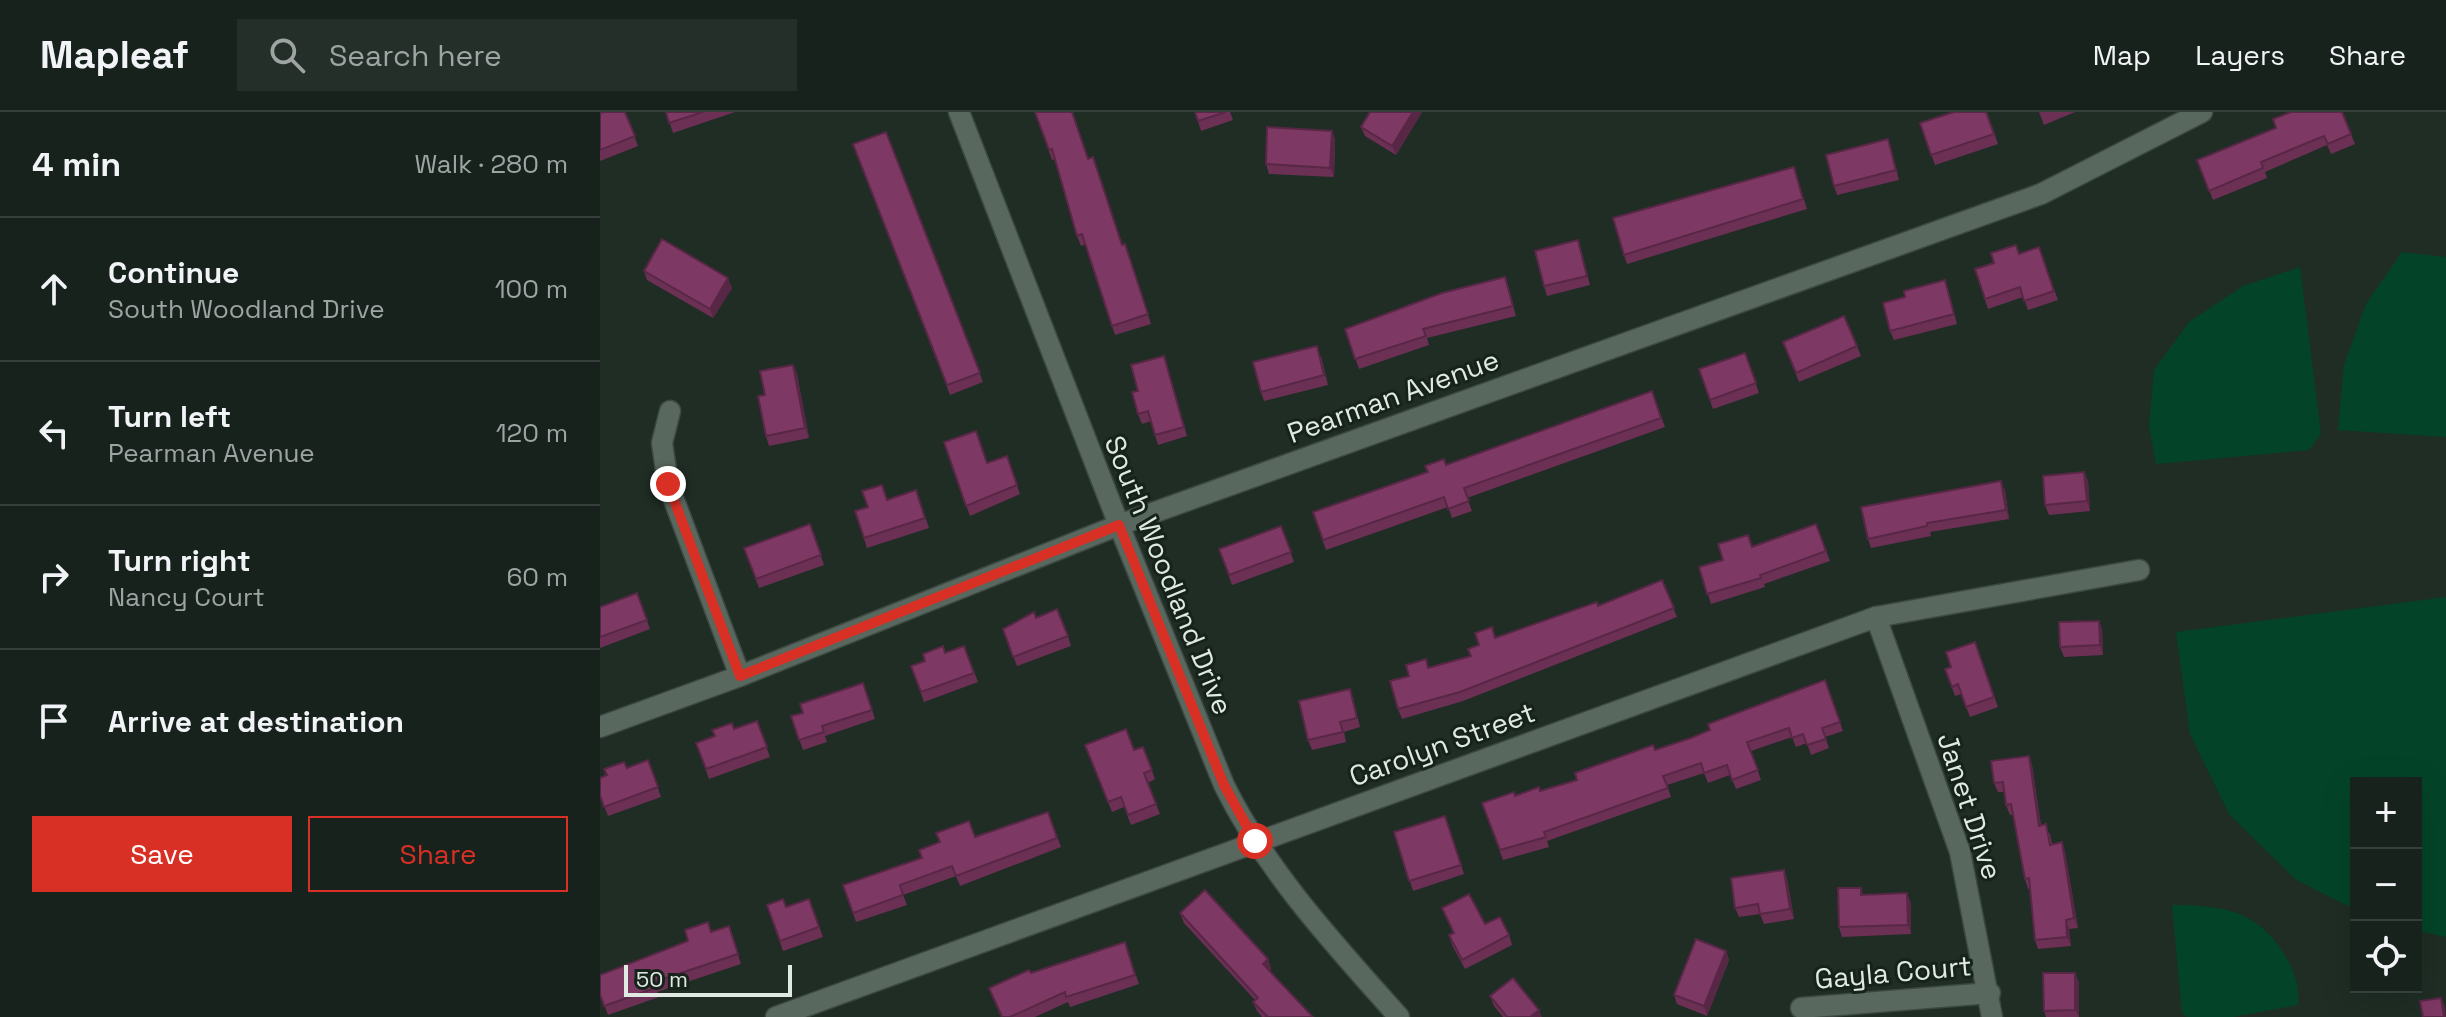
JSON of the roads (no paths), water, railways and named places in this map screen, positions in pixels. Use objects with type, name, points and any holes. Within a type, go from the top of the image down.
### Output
[{"type":"street","name":"South Woodland Drive","points":[[959,112],[1205,741],[1255,841],[1286,885],[1399,1017]]},
{"type":"street","name":"Pearman Avenue","points":[[600,727],[740,676],[1119,525],[2041,194],[2202,112]]},
{"type":"street","points":[[670,411],[662,443],[668,484],[740,676]]},
{"type":"street","name":"Carolyn Street","points":[[776,1017],[1876,617],[2139,570]]},
{"type":"street","name":"Janet Drive","points":[[1876,617],[1960,852],[1990,993],[1992,1017]]},
{"type":"street","name":"Gayla Court","points":[[1801,1008],[1990,993]]}]
